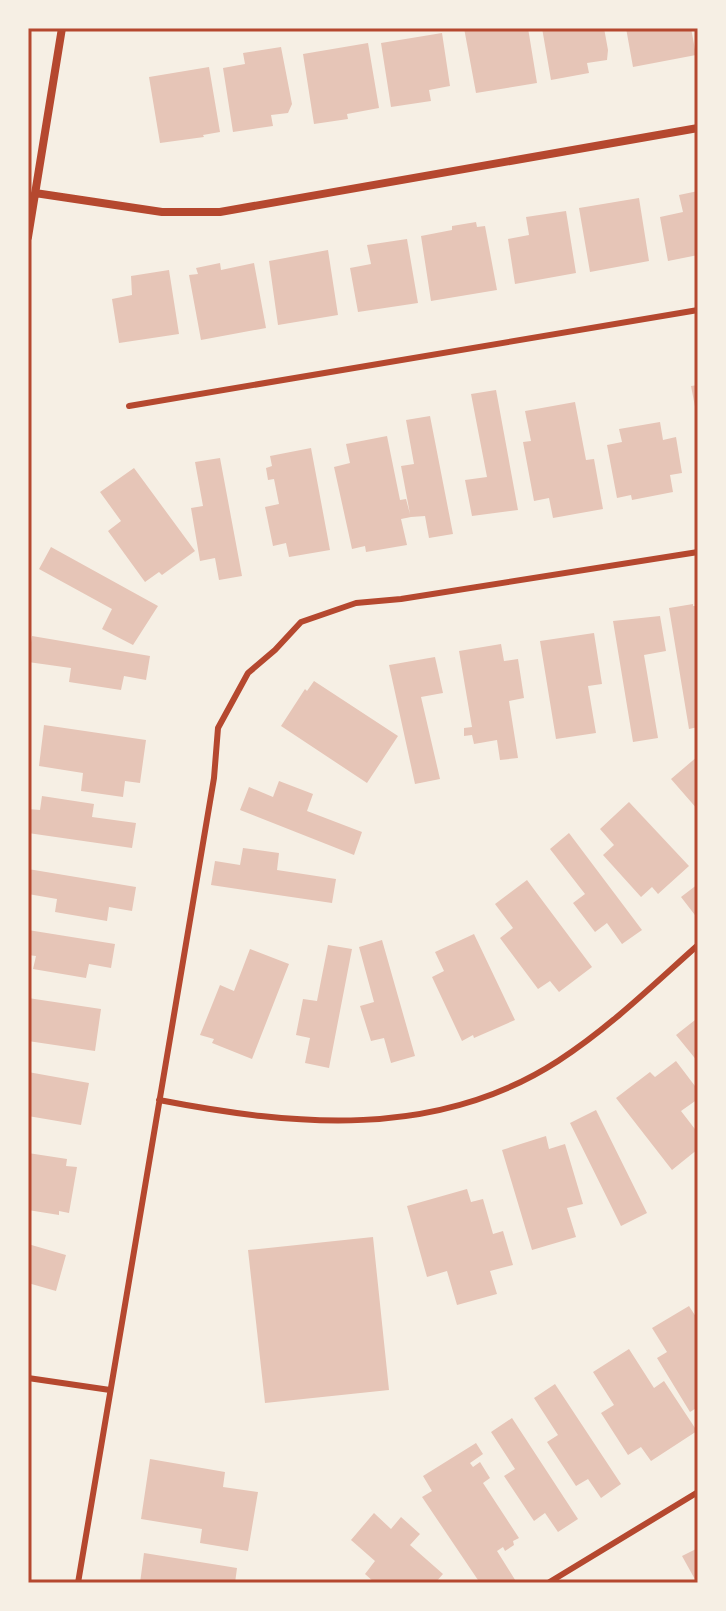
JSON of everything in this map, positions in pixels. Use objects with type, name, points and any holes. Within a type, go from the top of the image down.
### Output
[{"type":"street","points":[[28,237],[62,28]]},
{"type":"street","points":[[35,193],[162,212],[220,212],[698,128]]},
{"type":"lane","points":[[129,406],[698,310]]},
{"type":"lane","points":[[78,1583],[214,778],[218,728],[248,673],[301,622],[356,603],[401,599],[698,552]]},
{"type":"lane","points":[[159,1100],[223,1112],[301,1121],[360,1122],[455,1106],[501,1091],[557,1062],[596,1034],[698,945]]},
{"type":"lane","points":[[28,1378],[110,1390]]},
{"type":"lane","points":[[548,1583],[698,1492]]},
{"type":"building","points":[[464,28],[528,28],[537,83],[476,93]]},
{"type":"building","points":[[542,28],[604,28],[607,60],[587,63],[589,73],[551,80]]},
{"type":"building","points":[[626,28],[691,28],[696,55],[633,67]]},
{"type":"building","points":[[442,33],[450,86],[429,90],[431,101],[391,107],[381,43]]},
{"type":"building","points":[[368,43],[379,108],[347,114],[348,119],[314,124],[303,54]]},
{"type":"building","points":[[281,47],[292,104],[288,113],[271,115],[273,126],[233,132],[223,68],[245,64],[243,53]]},
{"type":"building","points":[[209,67],[220,132],[160,143],[149,77]]},
{"type":"building","points":[[698,191],[698,255],[668,261],[660,217],[683,212],[679,195]]},
{"type":"building","points":[[639,198],[649,261],[590,272],[579,208]]},
{"type":"building","points":[[566,211],[576,273],[515,284],[508,239],[529,235],[526,217]]},
{"type":"building","points":[[476,222],[477,227],[485,226],[497,290],[431,301],[421,236]]},
{"type":"building","points":[[407,239],[418,303],[358,312],[350,268],[371,264],[367,245]]},
{"type":"building","points":[[328,250],[338,315],[278,325],[269,261]]},
{"type":"building","points":[[220,263],[221,270],[254,263],[266,328],[201,340],[189,275],[198,274],[196,268]]},
{"type":"building","points":[[169,270],[179,334],[119,343],[112,299],[132,295],[131,276]]},
{"type":"building","points":[[698,385],[698,416],[697,417],[691,386]]},
{"type":"building","points":[[496,390],[518,510],[472,516],[465,480],[487,477],[471,394]]},
{"type":"building","points":[[575,402],[586,460],[594,459],[603,509],[553,518],[549,498],[534,501],[523,442],[531,441],[525,411]]},
{"type":"building","points":[[430,416],[453,534],[429,538],[425,516],[411,517],[401,519],[407,545],[366,552],[365,546],[352,549],[334,467],[350,463],[346,444],[387,436],[400,500],[406,499],[410,514],[401,466],[414,464],[406,420]]},
{"type":"building","points":[[660,422],[663,440],[676,437],[682,473],[670,475],[673,492],[632,500],[631,495],[617,498],[607,445],[622,442],[619,429]]},
{"type":"building","points":[[311,448],[330,550],[289,557],[286,543],[273,546],[265,507],[279,504],[274,479],[268,480],[266,468],[272,466],[270,456]]},
{"type":"building","points":[[220,458],[242,576],[219,580],[215,558],[200,561],[191,508],[203,506],[195,462]]},
{"type":"building","points":[[134,468],[195,551],[162,575],[159,572],[145,582],[108,531],[121,521],[100,492]]},
{"type":"building","points":[[51,547],[158,606],[133,645],[102,629],[112,609],[39,569]]},
{"type":"building","points":[[698,606],[698,727],[689,729],[669,608]]},
{"type":"building","points":[[660,616],[666,651],[644,655],[658,738],[633,742],[613,621]]},
{"type":"building","points":[[594,633],[602,684],[588,686],[596,733],[556,739],[540,641]]},
{"type":"building","points":[[32,636],[150,656],[146,680],[124,676],[121,690],[69,682],[71,668],[28,662]]},
{"type":"building","points":[[501,644],[504,661],[518,659],[524,698],[509,701],[518,758],[500,760],[497,740],[474,744],[472,735],[464,736],[464,728],[472,727],[459,651]]},
{"type":"building","points":[[435,657],[443,693],[421,697],[440,779],[415,784],[389,665]]},
{"type":"building","points":[[314,681],[398,736],[367,783],[281,726],[305,689],[307,691]]},
{"type":"building","points":[[44,725],[146,740],[140,783],[125,781],[123,797],[81,791],[83,773],[39,766]]},
{"type":"building","points":[[698,756],[698,810],[671,779]]},
{"type":"building","points":[[279,781],[313,794],[307,811],[362,832],[354,855],[240,810],[249,787],[273,797]]},
{"type":"building","points":[[42,796],[94,804],[92,817],[136,823],[132,848],[28,833],[28,809],[40,810]]},
{"type":"building","points":[[629,802],[689,866],[658,894],[652,887],[641,897],[603,855],[614,845],[600,829]]},
{"type":"building","points":[[569,833],[642,930],[622,944],[607,923],[595,932],[573,903],[585,894],[550,849]]},
{"type":"building","points":[[243,848],[279,853],[277,870],[336,879],[332,903],[211,885],[215,861],[240,865]]},
{"type":"building","points":[[28,869],[136,887],[132,911],[109,907],[107,921],[55,912],[57,899],[28,894]]},
{"type":"building","points":[[527,880],[592,967],[559,992],[550,981],[538,989],[500,938],[513,928],[495,904]]},
{"type":"building","points":[[698,884],[698,919],[681,897]]},
{"type":"building","points":[[28,930],[115,944],[111,968],[89,964],[86,978],[33,969],[36,956],[28,955]]},
{"type":"building","points":[[474,934],[515,1020],[462,1041],[432,977],[444,971],[435,952]]},
{"type":"building","points":[[382,940],[415,1056],[391,1063],[384,1038],[371,1041],[360,1006],[374,1002],[359,947]]},
{"type":"building","points":[[328,945],[352,949],[329,1068],[305,1063],[310,1038],[296,1035],[303,999],[317,1001]]},
{"type":"building","points":[[250,949],[289,964],[252,1059],[200,1035],[220,985],[234,991]]},
{"type":"building","points":[[28,998],[101,1009],[95,1051],[28,1041]]},
{"type":"building","points":[[695,1020],[698,1024],[698,1062],[676,1035]]},
{"type":"building","points":[[676,1061],[698,1090],[698,1099],[681,1111],[698,1133],[698,1149],[672,1170],[616,1098],[650,1072],[655,1077]]},
{"type":"building","points":[[28,1072],[89,1083],[81,1125],[28,1116]]},
{"type":"building","points":[[596,1110],[647,1213],[621,1226],[570,1123]]},
{"type":"building","points":[[546,1136],[549,1149],[565,1144],[583,1204],[567,1208],[576,1237],[532,1250],[502,1150]]},
{"type":"building","points":[[28,1153],[67,1159],[66,1166],[77,1167],[69,1213],[59,1211],[59,1215],[28,1210]]},
{"type":"building","points":[[467,1189],[471,1202],[483,1199],[493,1234],[503,1231],[513,1265],[490,1271],[497,1294],[457,1305],[447,1271],[427,1277],[407,1206]]},
{"type":"building","points":[[373,1237],[389,1390],[265,1403],[248,1250]]},
{"type":"building","points":[[28,1244],[66,1255],[56,1291],[28,1283]]},
{"type":"building","points":[[689,1306],[698,1320],[698,1407],[690,1412],[657,1358],[667,1352],[652,1328]]},
{"type":"building","points":[[629,1349],[654,1388],[664,1381],[697,1431],[651,1461],[641,1447],[628,1455],[601,1413],[614,1405],[593,1372]]},
{"type":"building","points":[[555,1384],[621,1484],[601,1498],[588,1479],[576,1486],[547,1442],[558,1435],[534,1398]]},
{"type":"building","points":[[512,1418],[578,1519],[558,1532],[545,1513],[534,1521],[504,1476],[515,1469],[491,1432]]},
{"type":"building","points":[[476,1443],[483,1454],[470,1463],[473,1467],[480,1462],[490,1478],[483,1483],[519,1538],[505,1551],[503,1547],[497,1551],[517,1583],[480,1583],[422,1497],[432,1491],[423,1476]]},
{"type":"building","points":[[150,1459],[225,1472],[223,1487],[258,1492],[248,1551],[200,1543],[202,1529],[141,1519]]},
{"type":"building","points":[[374,1513],[391,1529],[401,1517],[420,1534],[410,1545],[443,1574],[435,1583],[375,1583],[365,1574],[375,1561],[351,1540]]},
{"type":"building","points":[[698,1548],[698,1583],[697,1583],[682,1556]]},
{"type":"building","points":[[144,1553],[237,1568],[235,1583],[140,1583]]}]
